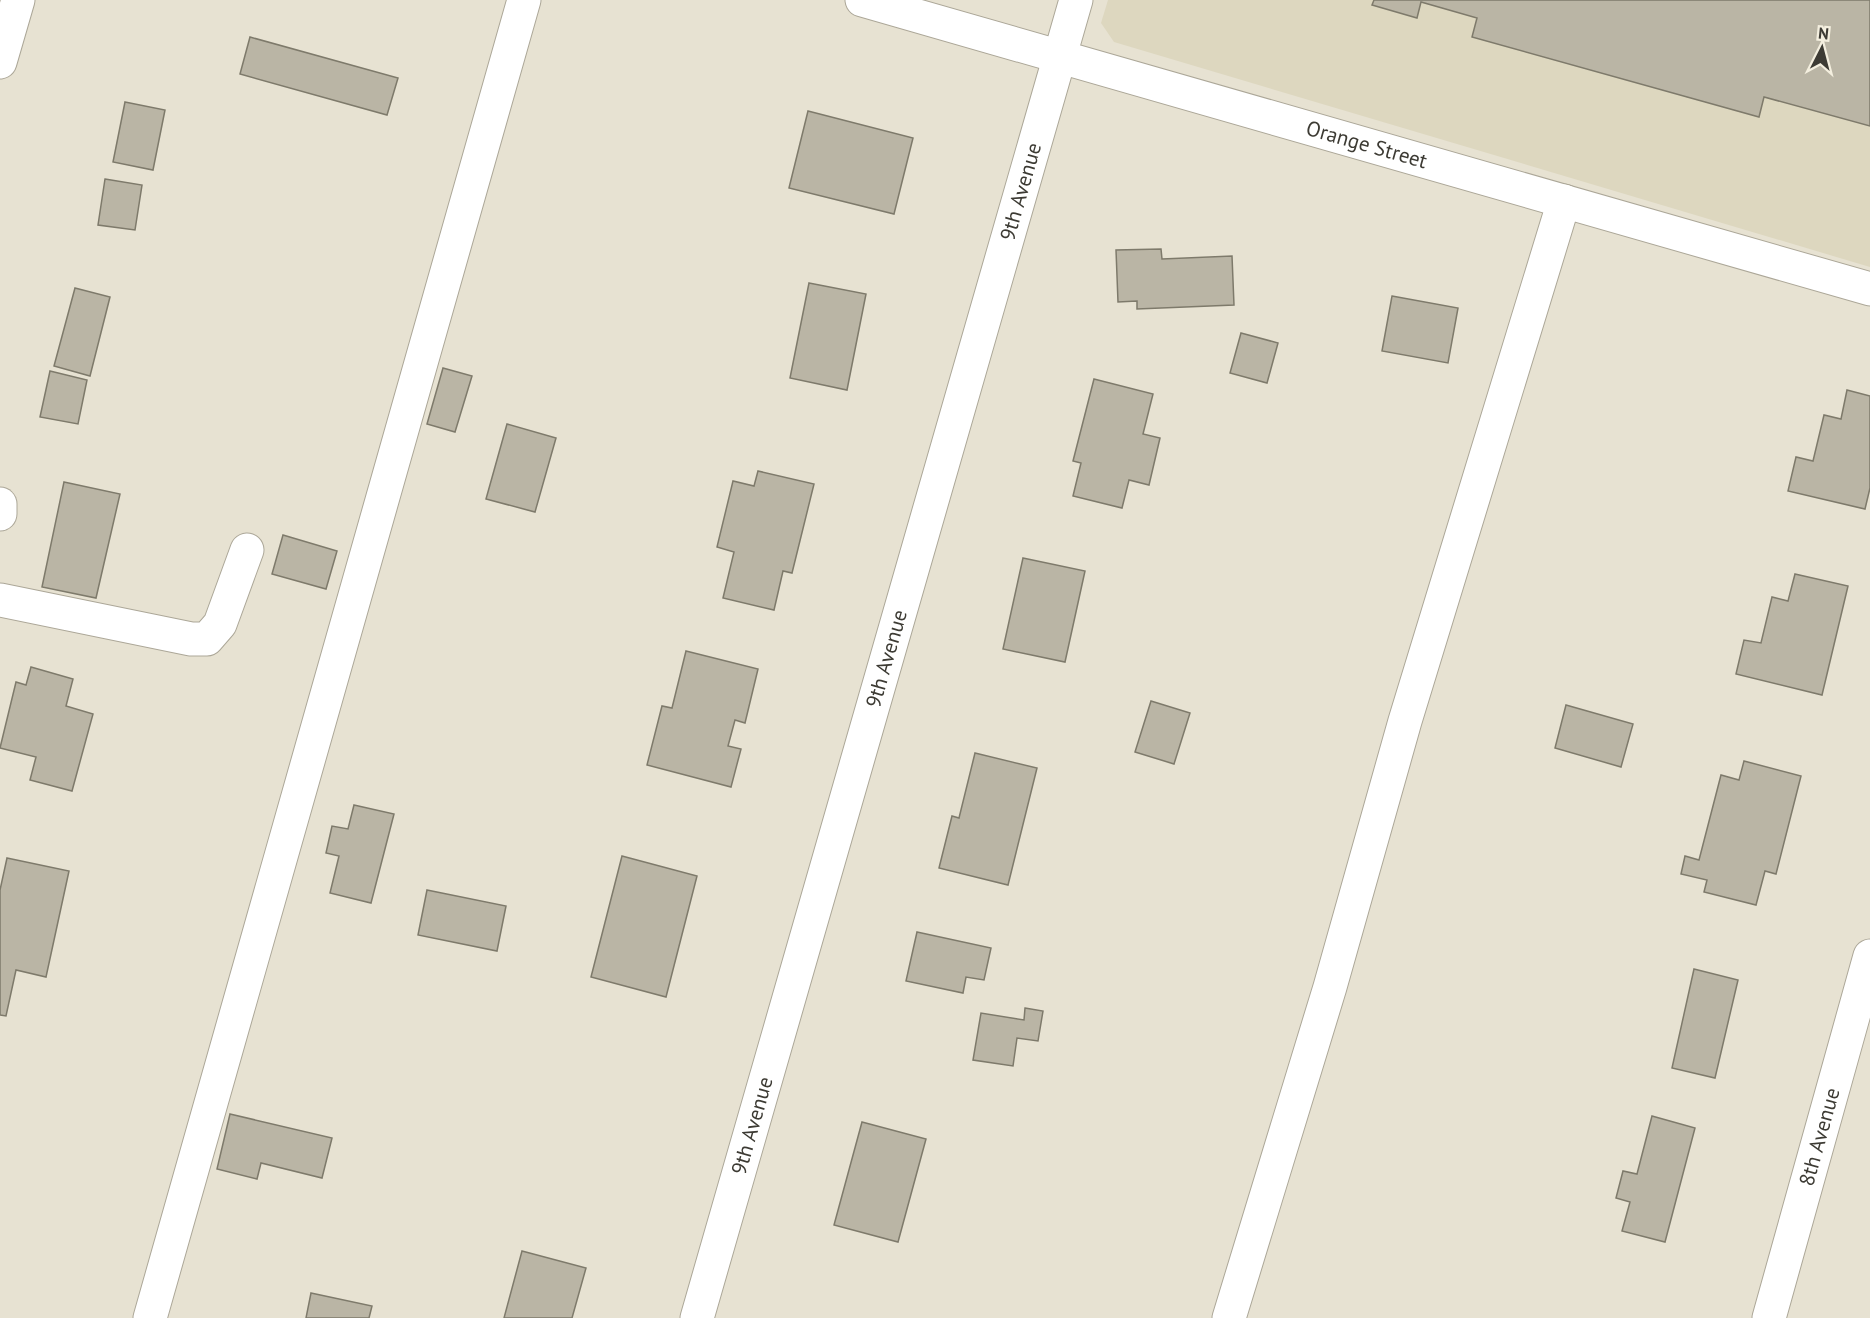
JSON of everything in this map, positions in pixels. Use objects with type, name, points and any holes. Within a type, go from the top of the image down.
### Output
[{"type":"street","points":[[0,62],[18,0]]},
{"type":"street","points":[[150,1318],[524,0]]},
{"type":"street","name":"Orange Street","points":[[862,0],[1870,289]]},
{"type":"street","name":"9th Avenue","points":[[697,1318],[1076,0]]},
{"type":"street","points":[[1229,1318],[1330,987],[1406,721],[1564,201]]},
{"type":"street","points":[[0,504],[0,514]]},
{"type":"street","points":[[0,600],[190,639],[207,639],[220,624],[247,550]]},
{"type":"street","name":"8th Avenue","points":[[1768,1318],[1870,956]]},
{"type":"shaded area","points":[[1108,0],[1870,0],[1870,267],[1114,42],[1101,23]]},
{"type":"building","points":[[1374,0],[1870,0],[1870,126],[1764,97],[1759,117],[1472,37],[1477,18],[1421,2],[1417,18],[1372,5]]},
{"type":"building","points":[[250,37],[398,78],[387,115],[240,74]]},
{"type":"building","points":[[125,102],[165,110],[153,170],[113,162]]},
{"type":"building","points":[[808,111],[913,138],[894,214],[789,188]]},
{"type":"building","points":[[105,179],[142,185],[135,230],[98,225]]},
{"type":"building","points":[[1161,249],[1162,259],[1232,256],[1234,305],[1137,309],[1137,301],[1118,302],[1116,250]]},
{"type":"building","points":[[809,283],[866,294],[847,390],[790,378]]},
{"type":"building","points":[[75,288],[110,297],[90,376],[54,366]]},
{"type":"building","points":[[1392,296],[1458,308],[1448,363],[1382,351]]},
{"type":"building","points":[[1241,333],[1278,343],[1267,383],[1230,373]]},
{"type":"building","points":[[443,368],[472,376],[455,432],[427,424]]},
{"type":"building","points":[[50,371],[87,380],[78,424],[40,417]]},
{"type":"building","points":[[1094,379],[1153,394],[1143,434],[1160,438],[1149,485],[1129,480],[1122,508],[1073,496],[1081,463],[1073,461]]},
{"type":"building","points":[[1847,390],[1870,396],[1870,488],[1865,509],[1788,491],[1796,457],[1813,461],[1824,415],[1841,419]]},
{"type":"building","points":[[507,424],[556,438],[535,512],[486,499]]},
{"type":"building","points":[[758,471],[814,484],[792,573],[783,571],[774,610],[723,598],[734,552],[717,547],[733,481],[754,486]]},
{"type":"building","points":[[64,482],[120,494],[96,598],[42,587]]},
{"type":"building","points":[[283,535],[337,551],[326,589],[272,574]]},
{"type":"building","points":[[1023,558],[1085,571],[1065,662],[1003,649]]},
{"type":"building","points":[[1795,574],[1848,586],[1822,695],[1736,674],[1744,640],[1761,643],[1772,597],[1788,601]]},
{"type":"building","points":[[686,651],[758,669],[745,723],[735,720],[728,746],[741,749],[731,787],[647,765],[662,706],[672,708]]},
{"type":"building","points":[[31,667],[73,679],[66,706],[93,714],[72,791],[30,780],[36,757],[0,748],[16,682],[26,685]]},
{"type":"building","points":[[1151,701],[1190,713],[1174,764],[1135,752]]},
{"type":"building","points":[[1566,705],[1633,724],[1621,767],[1555,748]]},
{"type":"building","points":[[975,753],[1037,768],[1008,885],[939,868],[952,816],[959,818]]},
{"type":"building","points":[[1744,761],[1801,776],[1776,874],[1765,871],[1756,905],[1704,892],[1707,880],[1681,874],[1685,856],[1699,860],[1721,775],[1739,780]]},
{"type":"building","points":[[354,805],[394,814],[371,903],[330,893],[339,856],[326,853],[332,826],[348,829]]},
{"type":"building","points":[[622,856],[697,876],[666,997],[591,977]]},
{"type":"building","points":[[7,858],[69,871],[46,977],[16,970],[6,1016],[0,1015],[0,890]]},
{"type":"building","points":[[427,890],[506,906],[497,951],[418,935]]},
{"type":"building","points":[[917,932],[991,948],[984,980],[966,977],[963,993],[906,981]]},
{"type":"building","points":[[1694,969],[1738,980],[1715,1078],[1672,1068]]},
{"type":"building","points":[[1025,1008],[1043,1011],[1038,1041],[1017,1038],[1013,1066],[973,1060],[981,1013],[1024,1020]]},
{"type":"building","points":[[230,1114],[332,1138],[322,1178],[261,1163],[257,1179],[217,1169]]},
{"type":"building","points":[[1652,1116],[1695,1128],[1665,1242],[1622,1231],[1630,1202],[1616,1198],[1623,1171],[1637,1174]]},
{"type":"building","points":[[862,1122],[926,1139],[898,1242],[834,1225]]},
{"type":"building","points":[[522,1251],[586,1268],[572,1318],[504,1318]]},
{"type":"building","points":[[311,1293],[372,1306],[369,1318],[306,1318]]}]
